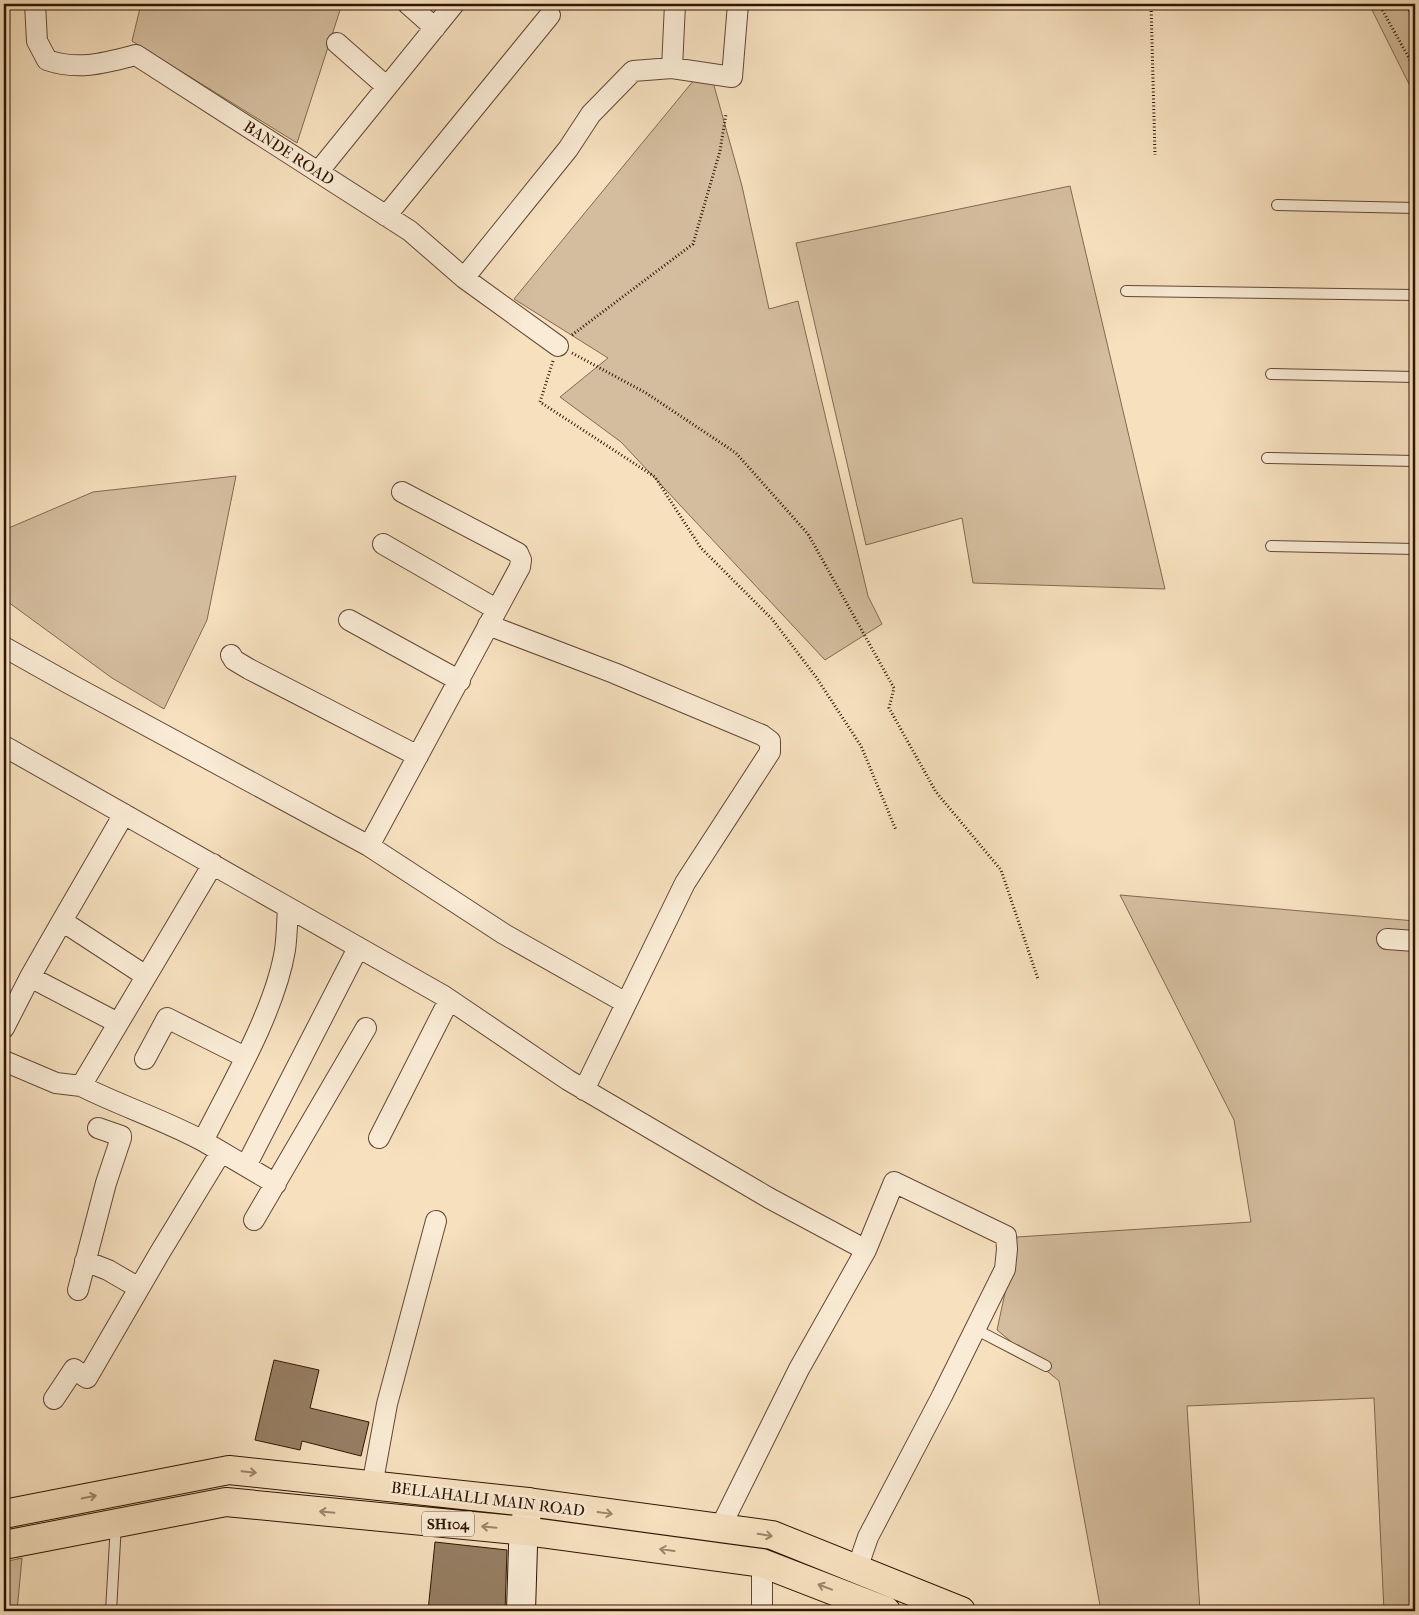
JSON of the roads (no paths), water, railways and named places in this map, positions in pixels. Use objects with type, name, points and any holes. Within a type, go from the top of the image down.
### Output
[{"type":"main road","name":"BELLAHALLI MAIN ROAD","points":[[4,1514],[229,1470],[528,1502],[772,1535],[961,1611]]},
{"type":"main road","name":"BELLAHALLI MAIN ROAD","points":[[4,1545],[226,1502],[525,1531],[762,1563],[886,1611]]},
{"type":"street","name":"BANDE ROAD","points":[[35,4],[37,41],[47,60],[64,66],[79,66],[136,55],[410,231],[464,278],[558,346]]},
{"type":"street","points":[[408,4],[434,28]]},
{"type":"street","points":[[318,172],[454,4]]},
{"type":"street","points":[[672,68],[675,4]]},
{"type":"street","points":[[464,278],[568,149],[591,114],[633,71],[672,68],[732,77],[738,4]]},
{"type":"street","points":[[386,216],[550,15]]},
{"type":"street","points":[[337,43],[387,87]]},
{"type":"street","points":[[369,846],[460,680],[520,567],[521,560],[518,553],[402,492]]},
{"type":"street","points":[[383,544],[492,617],[614,673],[762,735],[770,742],[770,752],[685,883],[584,1090]]},
{"type":"street","points":[[349,620],[460,680]]},
{"type":"street","points":[[4,647],[369,846],[504,934],[626,1003]]},
{"type":"street","points":[[231,654],[234,660],[250,669],[418,756]]},
{"type":"street","points":[[4,746],[449,1000],[584,1090],[769,1198],[866,1250]]},
{"type":"street","points":[[4,1028],[30,978],[124,814]]},
{"type":"street","points":[[81,1086],[213,864]]},
{"type":"street","points":[[203,1141],[245,1057],[271,999],[285,951],[288,908]]},
{"type":"street","points":[[62,921],[146,976]]},
{"type":"street","points":[[1387,940],[1415,941]]},
{"type":"street","points":[[246,1166],[358,948]]},
{"type":"street","points":[[30,978],[118,1023]]},
{"type":"street","points":[[379,1138],[449,1000]]},
{"type":"street","points":[[145,1059],[167,1018],[245,1057]]},
{"type":"street","points":[[254,1220],[366,1028]]},
{"type":"street","points":[[4,1061],[56,1083],[81,1086],[115,1102],[170,1123],[276,1184]]},
{"type":"street","points":[[78,1290],[121,1138],[121,1136],[98,1128]]},
{"type":"street","points":[[54,1399],[78,1363],[87,1378],[221,1152]]},
{"type":"street","points":[[720,1528],[799,1369],[866,1250],[894,1182],[1006,1236],[1007,1249],[1005,1269],[868,1537],[856,1569]]},
{"type":"street","points":[[372,1486],[387,1404],[436,1220]]},
{"type":"street","points":[[85,1261],[108,1270],[139,1288]]},
{"type":"street","points":[[521,1611],[528,1502]]},
{"type":"street","points":[[762,1563],[762,1611]]},
{"type":"lane","points":[[1277,205],[1415,208]]},
{"type":"lane","points":[[1126,292],[1415,295]]},
{"type":"lane","points":[[1271,374],[1415,377]]},
{"type":"lane","points":[[1267,458],[1415,461]]},
{"type":"lane","points":[[1271,546],[1415,549]]},
{"type":"lane","points":[[975,1329],[1046,1366]]},
{"type":"lane","points":[[111,1611],[116,1523]]}]
